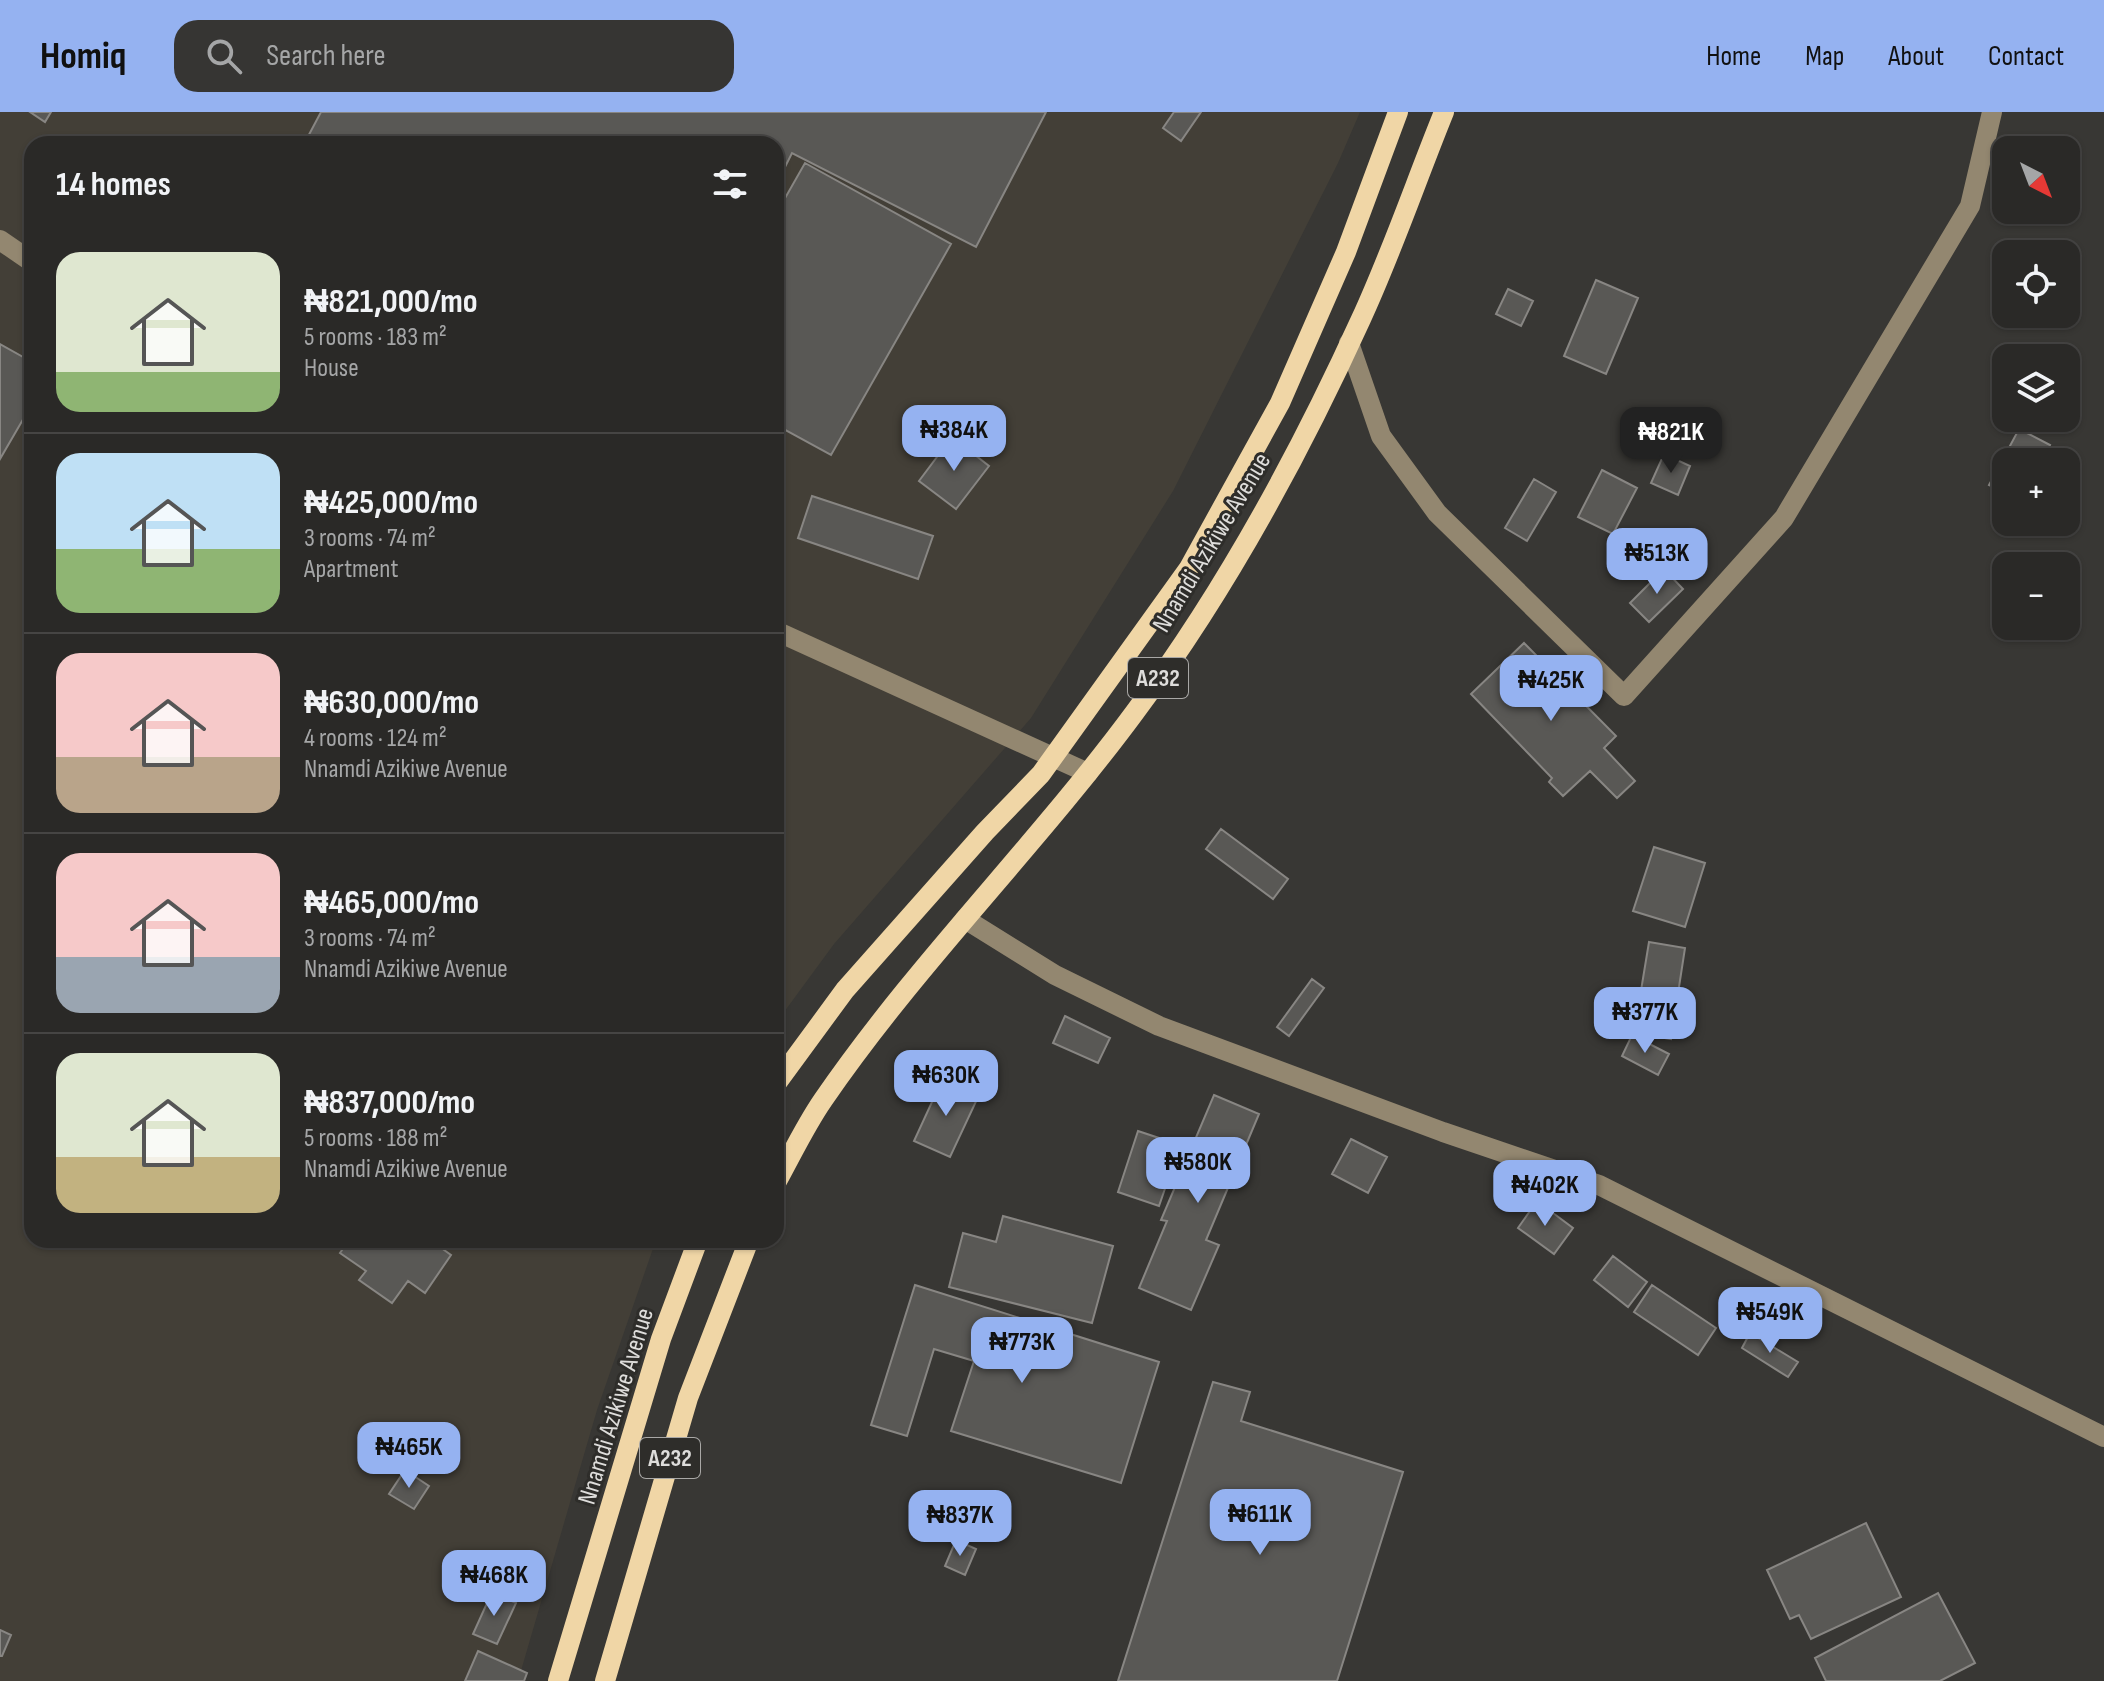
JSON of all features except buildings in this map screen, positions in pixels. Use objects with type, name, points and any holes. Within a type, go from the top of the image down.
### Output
[{"type":"main road","name":"Nnamdi Azikiwe Avenue","points":[[784,1073],[845,990],[1053,757],[1189,568],[1280,403],[1346,252],[1398,112]]},
{"type":"main road","name":"Nnamdi Azikiwe Avenue","points":[[784,1169],[821,1102],[919,973],[1137,711],[1250,535],[1349,343],[1444,112]]},
{"type":"main road","name":"Nnamdi Azikiwe Avenue","points":[[558,1681],[661,1339],[695,1248]]},
{"type":"main road","name":"A232","points":[[605,1681],[688,1398],[746,1248]]},
{"type":"street","points":[[1349,343],[1381,436],[1437,513],[1624,696],[1784,518],[1970,206],[1992,112]]},
{"type":"street","points":[[0,240],[24,256]]},
{"type":"street","points":[[784,635],[1088,773]]},
{"type":"street","points":[[965,919],[1055,975],[1159,1026],[1443,1132],[1599,1185],[2104,1437]]},
{"type":"shaded area","points":[[0,112],[1360,112],[1338,163],[1173,491],[1031,718],[834,944],[784,1012],[784,136],[24,136],[24,1248],[653,1248],[597,1410],[518,1681],[0,1681]]}]
